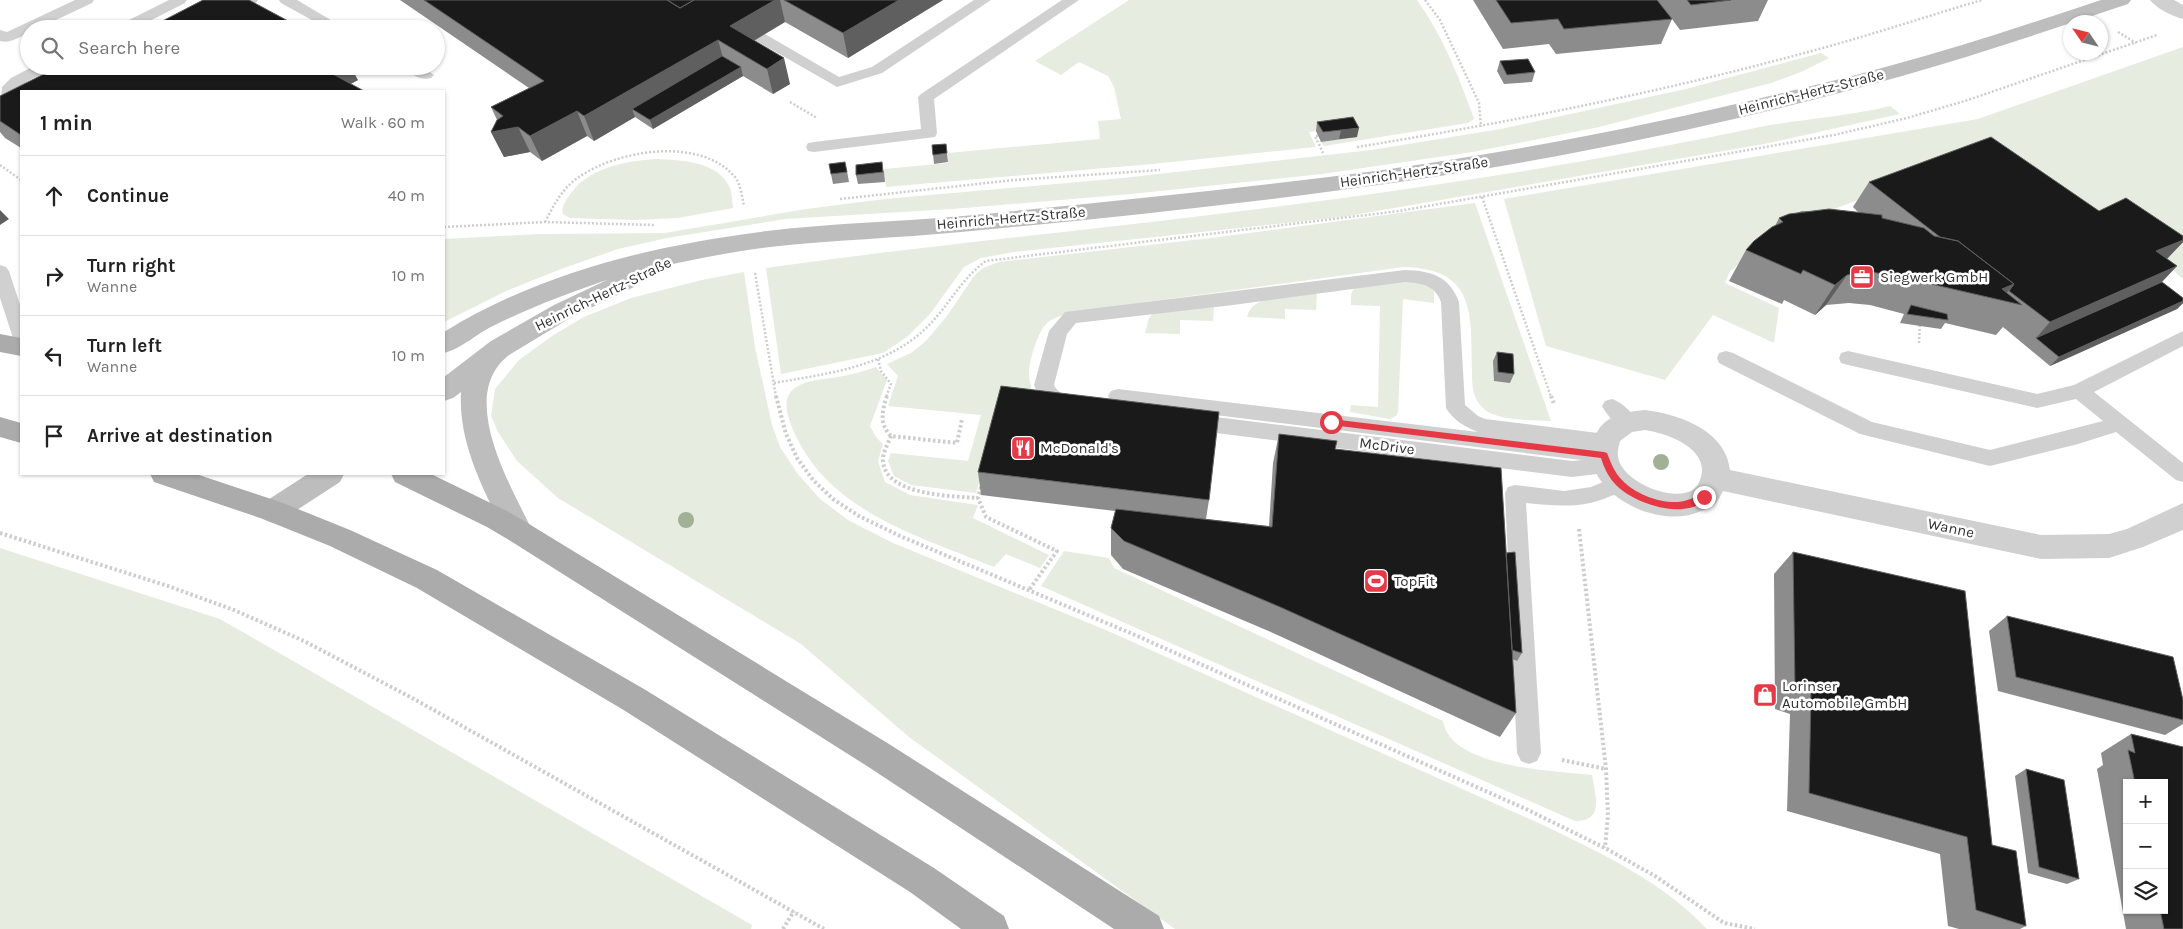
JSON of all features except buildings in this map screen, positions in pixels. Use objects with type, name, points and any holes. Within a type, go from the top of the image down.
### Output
[{"type":"main road","name":"Heinrich-Hertz-Straße","points":[[445,343],[484,319],[550,290],[614,268],[690,252],[768,239],[960,224],[1206,199],[1340,183],[1579,145],[1723,114],[1883,74],[1984,45],[2121,0]]},
{"type":"main road","name":"Heinrich-Hertz-Straße","points":[[445,390],[500,348],[571,307],[621,282],[690,252]]},
{"type":"main road","points":[[0,342],[20,347]]},
{"type":"main road","points":[[500,348],[478,374],[473,394],[473,410],[482,446],[519,532]]},
{"type":"main road","points":[[0,428],[20,433]]},
{"type":"main road","points":[[167,475],[273,511],[340,538],[427,579],[633,699],[922,880],[990,929]]},
{"type":"main road","points":[[273,511],[291,475]]},
{"type":"main road","points":[[273,511],[328,475]]},
{"type":"main road","points":[[407,475],[497,519],[519,532],[878,755],[1146,929]]},
{"type":"street","points":[[2160,0],[2183,13]]},
{"type":"street","points":[[1619,414],[1660,421],[1689,433],[1710,454],[1715,478],[1711,488],[1704,497],[1693,503],[1663,505],[1647,500],[1609,461],[1619,414]]},
{"type":"street","name":"Wanne","points":[[1715,478],[2041,547],[2109,546],[2173,522],[2183,515]]},
{"type":"lane","points":[[44,20],[87,0]]},
{"type":"lane","points":[[140,20],[180,0]]},
{"type":"lane","points":[[212,20],[251,0]]},
{"type":"lane","points":[[286,0],[323,20]]},
{"type":"lane","points":[[706,0],[727,12],[760,37],[836,82],[877,70],[984,0]]},
{"type":"lane","points":[[814,147],[929,133],[926,97],[1072,0]]},
{"type":"lane","points":[[0,34],[6,38],[20,31]]},
{"type":"lane","points":[[20,107],[5,103],[3,96],[12,84],[30,75]]},
{"type":"lane","points":[[0,271],[20,332]]},
{"type":"lane","points":[[1083,410],[1061,404],[1046,391],[1044,385],[1058,331],[1071,317],[1233,299],[1405,276],[1419,276],[1433,280],[1442,286],[1447,292],[1450,302],[1456,408],[1461,414],[1483,426],[1568,437],[1609,461],[1594,495],[1564,499],[1515,493],[1530,608],[1529,753]]},
{"type":"lane","points":[[1848,358],[2037,401],[2079,391],[2183,338]]},
{"type":"lane","points":[[1726,358],[1867,429],[1990,458],[2078,436],[2119,423]]},
{"type":"lane","points":[[2079,391],[2183,474]]},
{"type":"lane","name":"McDrive","points":[[1113,404],[1572,469],[1609,461]]},
{"type":"path","points":[[1425,0],[1440,20],[1473,90],[1479,104],[1481,127]]},
{"type":"path","points":[[1352,148],[1481,127],[1698,80],[1820,49],[1982,0]]},
{"type":"path","points":[[774,383],[857,366],[898,350],[926,328],[976,268],[986,261],[1390,212],[1816,138],[1898,120],[2027,81],[2159,34]]},
{"type":"path","points":[[1314,154],[1323,153],[1315,136],[1318,136]]},
{"type":"path","points":[[545,222],[556,199],[579,176],[612,160],[655,152],[693,153],[720,164],[736,178],[740,186],[744,206]]},
{"type":"path","points":[[0,165],[20,179]]},
{"type":"path","points":[[835,199],[1014,180],[1165,170]]},
{"type":"path","points":[[1482,197],[1564,431],[1568,437]]},
{"type":"path","points":[[445,227],[545,222],[660,225]]},
{"type":"path","points":[[755,273],[774,383],[786,434],[797,458],[813,480],[833,499],[859,516],[900,536],[1447,773],[1605,848],[1655,876],[1724,923],[1752,929]]},
{"type":"path","points":[[878,359],[881,371],[891,384],[882,407],[883,426],[891,436],[957,443],[962,418]]},
{"type":"path","points":[[891,436],[883,462],[890,479],[909,489],[978,498]]},
{"type":"path","points":[[982,481],[978,498],[986,517],[1057,551],[1028,590]]},
{"type":"path","points":[[1576,498],[1606,769],[1608,815],[1605,848]]},
{"type":"path","points":[[0,533],[190,593],[266,624],[337,659],[451,720],[824,929]]},
{"type":"path","points":[[1529,753],[1606,769]]},
{"type":"path","points":[[783,929],[794,911]]},
{"type":"shaded area","points":[[1129,0],[1417,0],[1435,28],[1450,57],[1474,119],[1468,123],[1324,146],[1321,142],[1356,137],[1351,127],[1309,132],[1316,147],[1152,164],[886,187],[884,169],[948,163],[948,153],[1100,139],[1098,121],[1121,119],[1114,87],[1108,76],[1079,62],[1061,75],[1035,61]]},
{"type":"shaded area","points":[[2183,47],[2183,279],[2166,264],[1973,157],[1829,211],[1767,242],[1730,271],[1725,283],[1779,308],[1774,343],[1713,315],[1665,380],[1546,346],[1504,199],[1978,119]]},
{"type":"shaded area","points":[[1821,53],[1829,58],[1801,72],[1771,83],[1599,127],[1473,152],[1322,174],[1131,194],[952,209],[785,219],[667,238],[618,249],[561,269],[506,291],[445,322],[445,239],[540,234],[665,233],[806,209],[885,199],[1123,178],[1371,150],[1501,129],[1686,89]]},
{"type":"shaded area","points":[[1890,106],[1900,114],[1764,144],[1342,217],[1014,252],[981,258],[964,267],[930,314],[907,337],[883,353],[781,374],[766,268],[1389,192],[1536,169],[1772,125],[1857,113]]},
{"type":"shaded area","points":[[656,159],[687,161],[708,167],[717,172],[725,179],[730,188],[733,208],[678,218],[635,220],[570,218],[563,214],[564,205],[577,186],[596,173],[620,164]]},
{"type":"shaded area","points":[[1475,203],[1551,421],[1497,416],[1480,405],[1475,396],[1473,386],[1471,330],[1465,298],[1457,285],[1445,276],[1428,270],[1404,267],[1080,311],[1058,316],[1044,327],[1034,348],[1029,370],[1031,394],[1003,395],[976,493],[911,485],[894,476],[888,461],[891,453],[968,461],[981,415],[888,406],[898,376],[887,364],[911,353],[926,341],[947,316],[974,276],[983,268],[999,262],[1211,238]]},
{"type":"shaded area","points":[[744,272],[755,347],[772,425],[780,447],[797,473],[820,499],[848,520],[893,543],[1108,631],[1543,825],[1587,846],[1651,883],[1690,912],[1707,929],[1175,929],[909,737],[801,644],[558,498],[517,461],[498,432],[491,416],[495,389],[519,360],[552,336],[584,317],[631,298],[702,280]]},
{"type":"shaded area","points":[[1424,281],[1434,291],[1434,303],[1403,299],[1398,412],[1396,416],[1390,419],[1350,412],[1351,405],[1378,407],[1380,306],[1351,305],[1353,291],[1356,287],[1369,283]]},
{"type":"shaded area","points":[[1314,293],[1317,295],[1316,310],[1285,309],[1285,319],[1247,317],[1250,309],[1265,300],[1274,297]]},
{"type":"shaded area","points":[[1212,305],[1214,308],[1213,321],[1180,320],[1180,334],[1145,333],[1149,318],[1153,313]]},
{"type":"shaded area","points":[[876,367],[887,380],[870,426],[876,437],[883,444],[878,461],[885,482],[910,495],[978,505],[973,518],[1049,555],[1040,568],[1006,554],[994,567],[934,543],[875,516],[848,498],[824,477],[805,452],[790,422],[787,413],[787,399],[791,391],[800,385]]},
{"type":"shaded area","points":[[0,548],[220,619],[752,925],[751,929],[0,929]]},
{"type":"shaded area","points":[[1064,551],[1109,558],[1114,568],[1443,721],[1450,737],[1464,749],[1483,758],[1530,769],[1592,775],[1596,799],[1594,812],[1591,817],[1575,821],[1041,586]]},
{"type":"place","name":"Siegwerk GmbH","points":[[1862,277]]},
{"type":"place","name":"McDonald's","points":[[1023,448]]},
{"type":"place","name":"TopFit","points":[[1376,581]]},
{"type":"place","name":"Lorinser Automobile GmbH","points":[[1765,695]]},
{"type":"route","points":[[1331,422],[1604,455],[1607,466],[1615,478],[1632,493],[1647,500],[1663,505],[1679,505],[1693,503],[1704,497]]}]
